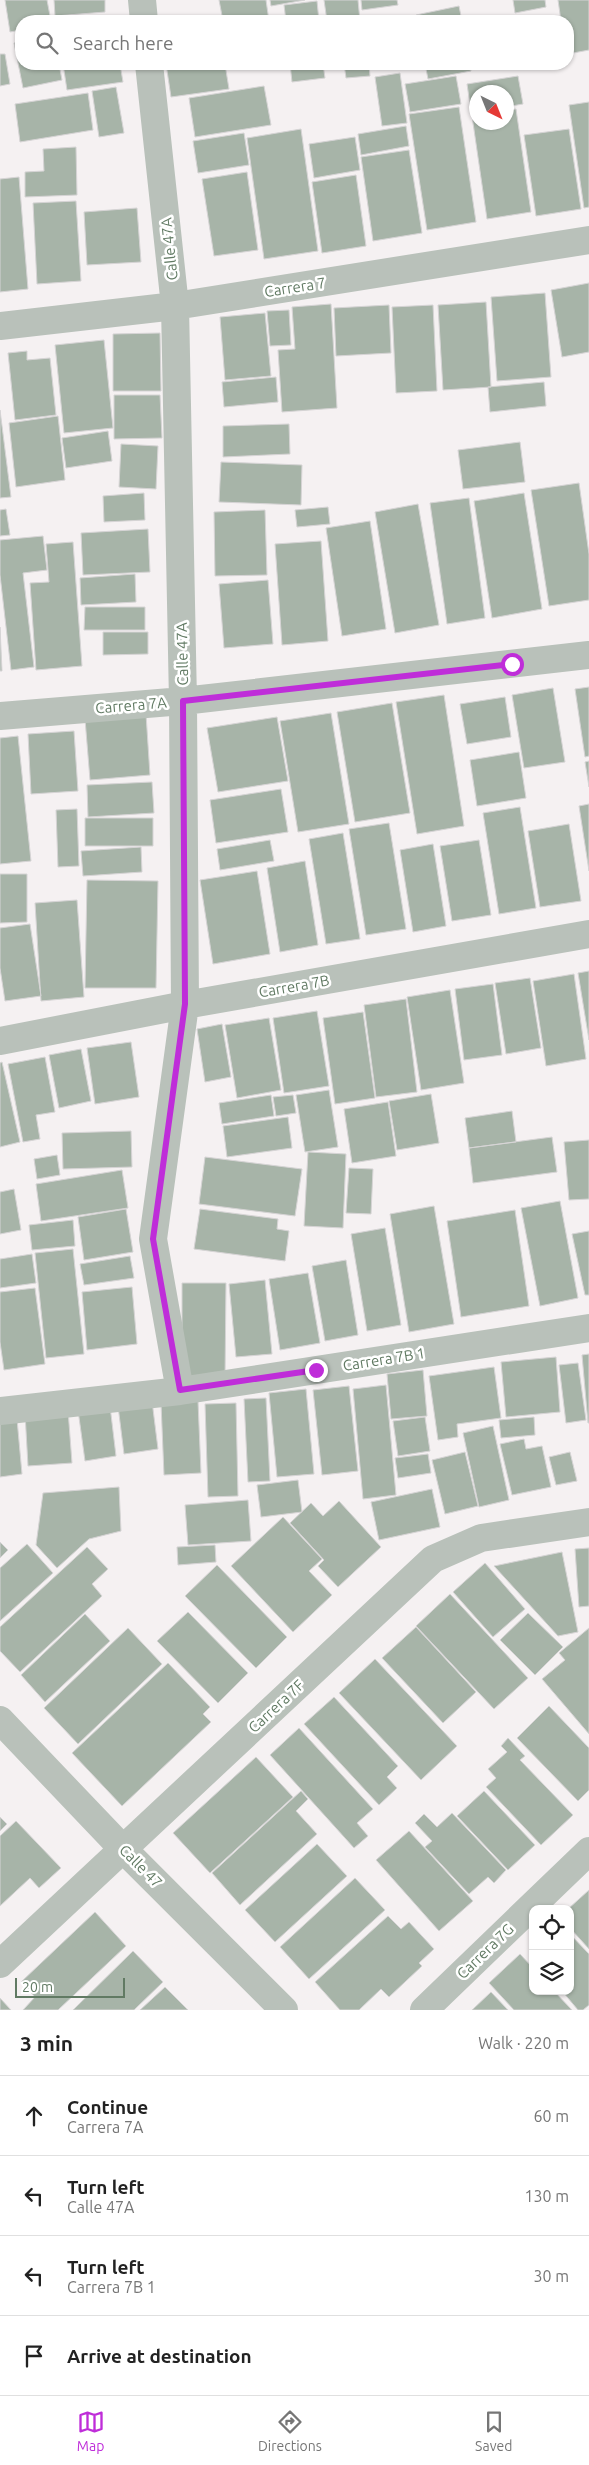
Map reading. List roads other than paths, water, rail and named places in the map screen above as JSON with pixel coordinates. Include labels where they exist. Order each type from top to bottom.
[{"type":"street","points":[[142,0],[143,15]]},
{"type":"street","name":"Calle 47A","points":[[150,70],[175,306],[183,701],[185,1004],[153,1239],[180,1390]]},
{"type":"street","name":"Carrera 7","points":[[0,326],[175,306],[589,240]]},
{"type":"street","name":"Carrera 7A","points":[[0,716],[183,701],[589,656]]},
{"type":"street","name":"Carrera 7B","points":[[0,1042],[185,1004],[589,934]]},
{"type":"street","name":"Carrera 7B 1","points":[[0,1411],[180,1390],[589,1328]]},
{"type":"street","name":"Carrera 7F","points":[[0,1964],[433,1559],[481,1538],[589,1522]]},
{"type":"street","name":"Calle 47","points":[[0,1720],[123,1849],[284,2010]]},
{"type":"street","name":"Carrera 7G","points":[[424,2010],[589,1852]]}]
